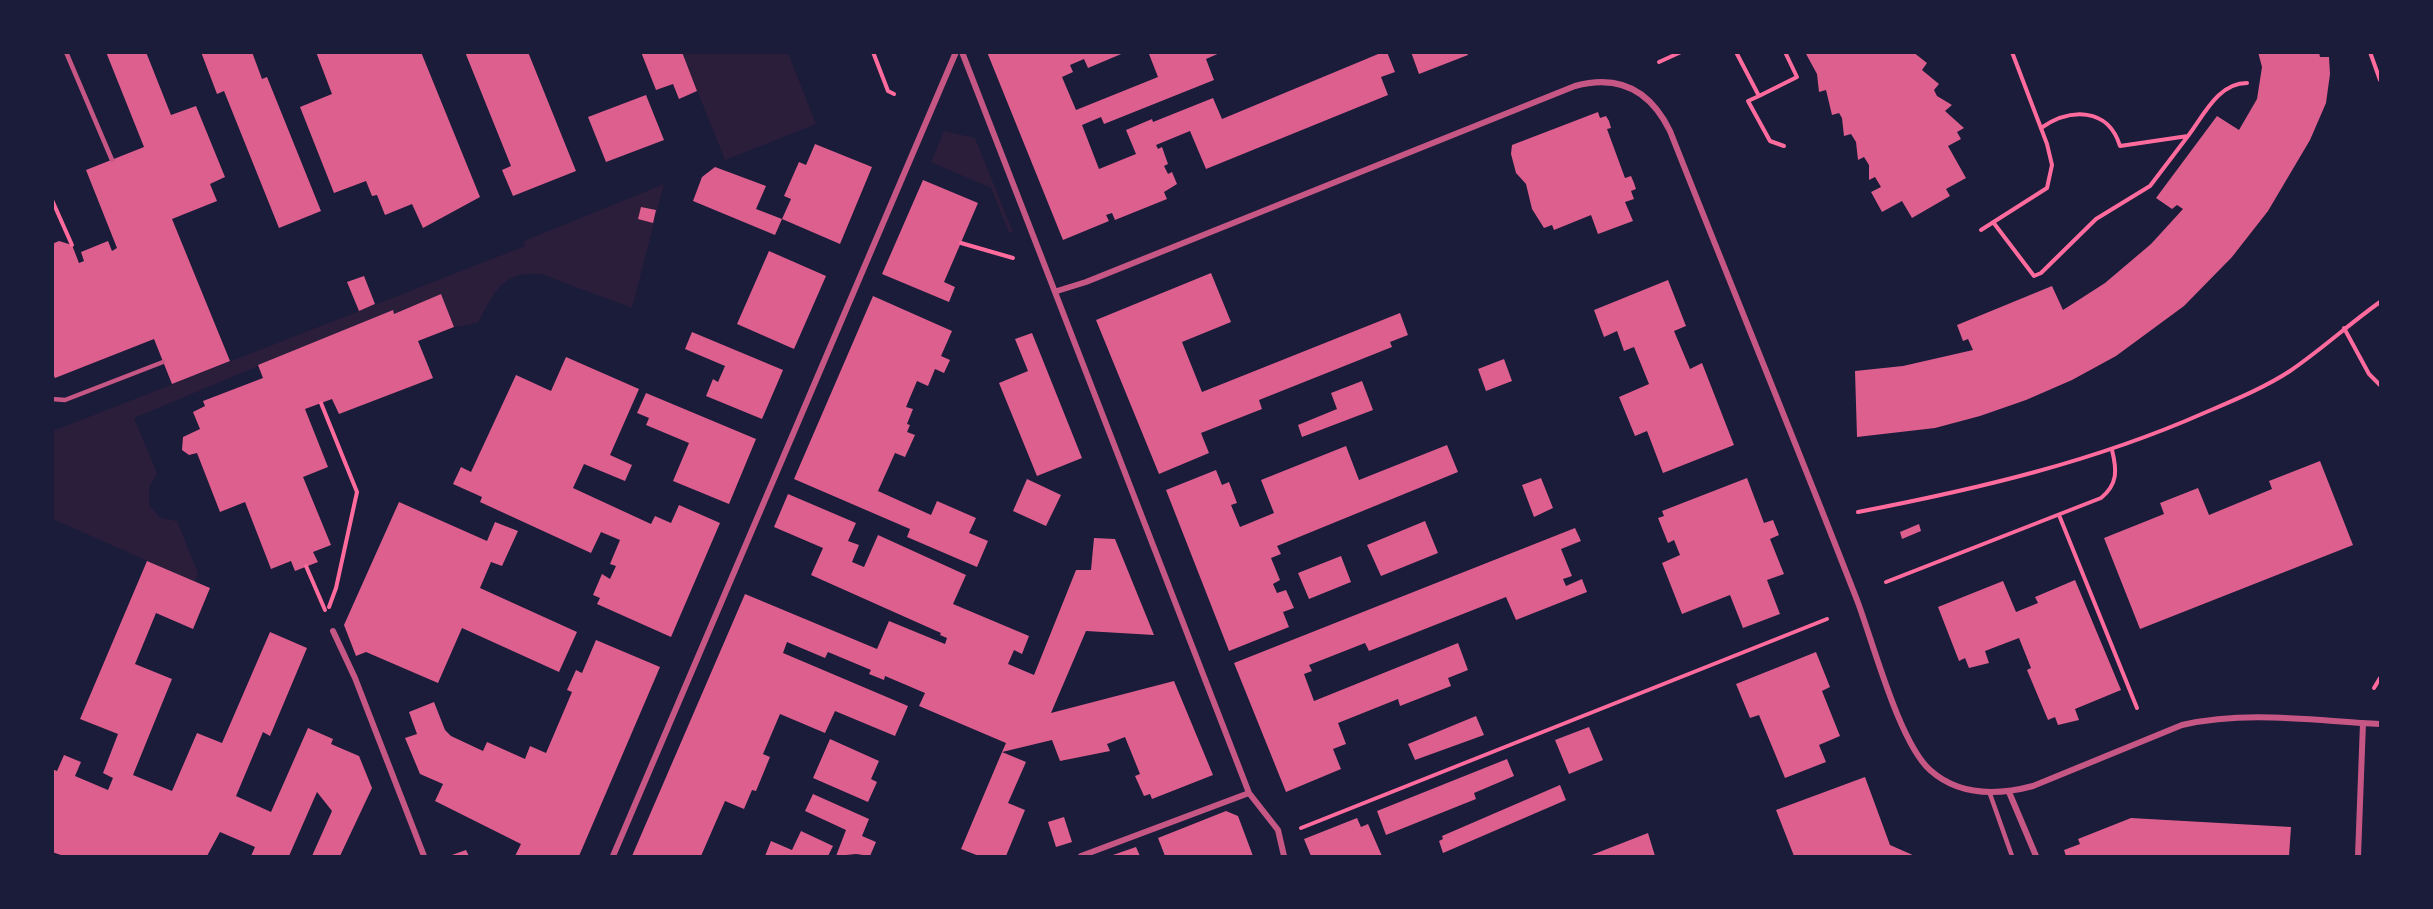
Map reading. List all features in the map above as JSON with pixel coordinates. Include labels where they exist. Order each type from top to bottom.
[{"type":"street","points":[[613,856],[956,52]]},
{"type":"street","points":[[962,52],[1057,291],[1099,411],[1249,793],[1278,830],[1284,856]]},
{"type":"street","points":[[1057,291],[1086,282],[1575,86],[1610,81],[1631,88],[1647,99],[1661,113],[1670,131],[1857,602],[1901,723],[1915,750],[1931,771],[1970,790],[1990,794],[2033,786],[2182,726],[2206,720],[2264,717],[2380,724]]},
{"type":"street","points":[[333,631],[355,678],[424,856]]},
{"type":"street","points":[[2358,856],[2363,723]]},
{"type":"street","points":[[2009,792],[2036,856]]},
{"type":"street","points":[[1082,856],[1249,793]]},
{"type":"lane","points":[[66,52],[112,160]]},
{"type":"lane","points":[[52,399],[64,400],[163,362]]},
{"type":"lane","points":[[1990,794],[2012,856]]},
{"type":"path","points":[[873,52],[888,91],[894,94]]},
{"type":"path","points":[[1659,62],[1681,52]]},
{"type":"path","points":[[1737,52],[1759,96]]},
{"type":"path","points":[[1784,146],[1770,141],[1749,100],[1797,77],[1785,52]]},
{"type":"path","points":[[1981,230],[2048,188],[2052,165],[2041,128],[2012,52]]},
{"type":"path","points":[[2370,52],[2380,81]]},
{"type":"path","points":[[1993,222],[2034,276],[2041,273],[2096,219],[2150,186],[2221,92],[2234,83],[2247,83]]},
{"type":"path","points":[[2041,128],[2066,115],[2082,112],[2106,122],[2113,129],[2120,146],[2188,136]]},
{"type":"path","points":[[52,200],[72,246]]},
{"type":"path","points":[[961,243],[1012,258]]},
{"type":"path","points":[[1858,512],[1969,490],[2112,450],[2152,436],[2230,402],[2289,371],[2344,327],[2380,302]]},
{"type":"path","points":[[2344,327],[2369,374],[2380,385]]},
{"type":"path","points":[[306,566],[327,613],[336,588],[357,492],[321,403]]},
{"type":"path","points":[[1886,582],[2101,498],[2109,492],[2116,474],[2112,450]]},
{"type":"path","points":[[2059,515],[2137,708]]},
{"type":"path","points":[[1295,831],[1827,619]]},
{"type":"path","points":[[2374,688],[2380,678]]},
{"type":"shaded area","points":[[682,53],[788,53],[816,124],[725,160]]},
{"type":"shaded area","points":[[944,131],[975,138],[1013,232],[1009,233],[991,188],[931,162]]},
{"type":"shaded area","points":[[664,184],[632,308],[541,274],[517,276],[500,286],[478,323],[454,327],[441,294],[394,314],[392,310],[134,418],[157,473],[149,487],[149,505],[160,518],[177,521],[198,573],[195,582],[53,519],[53,431],[525,246],[524,241]]},
{"type":"building","points":[[106,52],[146,52],[171,115],[196,106],[225,177],[210,184],[217,201],[172,219],[230,361],[172,384],[154,339],[55,378],[52,372],[52,244],[59,241],[72,245],[79,263],[84,261],[81,252],[108,241],[112,251],[117,248],[86,170],[144,147]]},
{"type":"building","points":[[201,52],[252,52],[262,79],[267,77],[321,211],[279,228],[224,91],[217,94]]},
{"type":"building","points":[[316,52],[421,52],[480,197],[423,228],[412,204],[385,215],[377,195],[372,196],[366,181],[334,193],[300,107],[332,94]]},
{"type":"building","points":[[465,52],[528,52],[576,171],[513,196],[502,170],[511,166]]},
{"type":"building","points":[[641,52],[682,52],[697,91],[679,99],[673,84],[656,90]]},
{"type":"building","points":[[987,52],[1126,52],[1088,68],[1084,59],[1070,65],[1073,72],[1062,77],[1076,110],[1158,77],[1149,54],[1222,52],[1206,59],[1214,80],[1104,124],[1101,117],[1082,125],[1099,169],[1136,154],[1126,130],[1152,119],[1153,122],[1213,98],[1222,119],[1383,52],[1387,52],[1395,72],[1381,77],[1388,95],[1206,169],[1190,131],[1156,145],[1158,149],[1162,147],[1168,164],[1164,166],[1168,174],[1172,172],[1177,184],[1164,192],[1167,199],[1115,220],[1112,213],[1106,215],[1109,221],[1063,240]]},
{"type":"building","points":[[1411,52],[1467,52],[1468,55],[1419,74]]},
{"type":"building","points":[[1805,52],[1913,52],[1927,63],[1922,70],[1939,84],[1934,90],[1937,96],[1952,105],[1945,111],[1964,128],[1957,132],[1961,139],[1948,146],[1966,178],[1946,189],[1950,196],[1912,218],[1902,201],[1882,212],[1871,192],[1881,187],[1875,177],[1869,180],[1869,165],[1864,157],[1858,160],[1856,142],[1851,134],[1844,136],[1842,118],[1839,113],[1832,115],[1826,90],[1819,92],[1817,74]]},
{"type":"building","points":[[2258,52],[2319,52],[2320,57],[2329,57],[2330,74],[2326,103],[2310,140],[2268,211],[2232,257],[2184,306],[2116,356],[2072,380],[2026,400],[1935,428],[1857,437],[1855,371],[1903,366],[1973,350],[1968,339],[1963,341],[1957,325],[2052,286],[2063,310],[2105,283],[2151,244],[2183,209],[2177,205],[2172,209],[2156,198],[2217,116],[2239,130],[2257,99],[2262,67]]},
{"type":"building","points":[[646,95],[664,140],[606,162],[588,117]]},
{"type":"building","points":[[1598,112],[1600,118],[1606,116],[1609,121],[1611,128],[1607,129],[1625,178],[1631,176],[1636,189],[1631,191],[1634,199],[1625,202],[1633,221],[1598,234],[1591,215],[1554,230],[1552,225],[1544,228],[1532,209],[1526,184],[1516,173],[1511,154],[1512,145]]},
{"type":"building","points":[[815,144],[872,167],[840,244],[782,219],[791,199],[784,196],[799,162],[806,165]]},
{"type":"building","points":[[715,167],[766,186],[756,209],[782,219],[775,235],[693,201],[702,177]]},
{"type":"building","points":[[923,180],[978,203],[944,282],[955,287],[949,302],[882,274]]},
{"type":"building","points":[[641,207],[656,210],[653,223],[638,219]]},
{"type":"building","points":[[769,251],[826,276],[794,349],[737,324]]},
{"type":"building","points":[[1211,273],[1231,322],[1182,342],[1202,392],[1400,313],[1408,335],[1390,342],[1392,347],[1259,400],[1262,409],[1201,433],[1209,453],[1159,474],[1096,320]]},
{"type":"building","points":[[364,276],[375,304],[359,311],[347,282]]},
{"type":"building","points":[[1668,280],[1686,326],[1674,331],[1690,369],[1702,363],[1734,445],[1663,473],[1647,431],[1635,436],[1619,397],[1649,384],[1634,347],[1624,351],[1617,331],[1604,337],[1594,310]]},
{"type":"building","points":[[441,294],[454,327],[418,341],[433,378],[339,414],[332,399],[305,409],[328,467],[303,477],[331,545],[313,552],[318,562],[295,571],[291,561],[271,569],[245,502],[220,512],[197,453],[189,455],[182,450],[183,437],[200,429],[193,412],[205,406],[203,401],[263,378],[258,365],[393,310],[394,314]]},
{"type":"building","points":[[873,296],[952,331],[941,356],[950,360],[944,373],[935,369],[928,386],[917,381],[906,407],[913,409],[907,424],[910,425],[907,432],[915,435],[905,457],[895,453],[878,491],[931,515],[937,501],[976,518],[969,533],[988,541],[977,567],[907,537],[910,529],[794,479]]},
{"type":"building","points":[[692,332],[783,370],[762,419],[706,396],[713,379],[718,382],[725,366],[685,349]]},
{"type":"building","points":[[1032,333],[1082,458],[1037,476],[999,383],[1028,371],[1015,339]]},
{"type":"building","points":[[566,357],[639,389],[610,455],[632,465],[625,481],[584,464],[573,488],[651,524],[655,516],[671,523],[679,505],[720,523],[671,637],[597,604],[600,598],[593,595],[602,574],[610,579],[616,566],[610,564],[620,540],[601,532],[591,553],[480,502],[482,497],[453,484],[461,467],[471,472],[516,375],[551,391]]},
{"type":"building","points":[[1504,359],[1512,381],[1486,391],[1478,369]]},
{"type":"building","points":[[1362,381],[1373,410],[1302,437],[1298,425],[1337,409],[1331,393]]},
{"type":"building","points":[[646,393],[756,439],[729,504],[673,481],[689,443],[646,425],[649,418],[637,413]]},
{"type":"building","points":[[1447,445],[1458,472],[1277,546],[1281,554],[1271,558],[1280,580],[1273,584],[1277,593],[1286,590],[1294,608],[1283,612],[1289,627],[1229,651],[1166,490],[1216,470],[1222,485],[1229,482],[1237,503],[1231,505],[1240,527],[1274,513],[1261,480],[1346,446],[1359,480]]},
{"type":"building","points":[[2320,461],[2353,545],[2140,629],[2104,538],[2164,514],[2160,503],[2198,488],[2209,515],[2272,489],[2269,481]]},
{"type":"building","points":[[1541,478],[1553,508],[1534,517],[1522,485]]},
{"type":"building","points":[[1747,478],[1764,523],[1773,520],[1779,535],[1770,539],[1784,574],[1767,580],[1780,614],[1743,628],[1730,595],[1682,614],[1662,563],[1680,555],[1674,540],[1668,543],[1658,518],[1664,516],[1662,511]]},
{"type":"building","points":[[1027,479],[1061,495],[1046,526],[1013,511]]},
{"type":"building","points":[[788,494],[856,523],[848,541],[859,545],[852,562],[864,567],[878,535],[966,575],[953,604],[1029,636],[1022,654],[1014,650],[1008,664],[1034,675],[1076,570],[1091,570],[1094,538],[1115,539],[1154,635],[1086,631],[1051,713],[1174,681],[1213,775],[1152,799],[1150,794],[1144,796],[1135,776],[1140,774],[1125,737],[1107,744],[1110,751],[1060,761],[1052,740],[1002,752],[1006,743],[919,706],[925,693],[885,676],[884,680],[869,674],[871,670],[828,652],[825,658],[787,642],[783,653],[908,706],[895,736],[835,711],[825,733],[780,714],[763,754],[770,757],[756,791],[752,790],[744,809],[725,801],[701,856],[632,856],[745,594],[877,649],[889,621],[945,644],[947,638],[940,635],[941,633],[811,575],[823,548],[774,527]]},
{"type":"building","points":[[399,502],[487,541],[495,522],[518,531],[502,566],[491,562],[480,588],[577,632],[559,672],[462,628],[438,683],[366,652],[356,656],[344,625]]},
{"type":"building","points":[[1425,521],[1438,553],[1381,576],[1367,545]]},
{"type":"building","points":[[1919,524],[1921,531],[1902,539],[1900,532]]},
{"type":"building","points":[[1575,528],[1581,541],[1561,549],[1572,576],[1563,579],[1566,586],[1582,579],[1587,592],[1516,620],[1506,597],[1369,651],[1365,643],[1309,665],[1312,671],[1304,674],[1314,701],[1458,643],[1468,670],[1448,678],[1451,686],[1400,706],[1398,699],[1338,723],[1346,744],[1333,749],[1341,769],[1286,792],[1234,663]]},
{"type":"building","points":[[1341,556],[1351,582],[1309,599],[1298,573]]},
{"type":"building","points":[[147,561],[210,588],[193,629],[156,613],[135,664],[172,679],[133,775],[172,791],[197,733],[222,743],[270,632],[307,648],[270,736],[263,732],[236,796],[271,812],[308,728],[333,739],[331,744],[359,756],[372,788],[340,856],[312,856],[332,811],[317,792],[289,856],[251,856],[255,847],[220,832],[207,856],[64,856],[52,852],[52,769],[57,771],[64,755],[81,762],[75,776],[108,790],[113,778],[103,773],[118,734],[80,719]]},
{"type":"building","points":[[2075,580],[2121,690],[2075,709],[2079,720],[2058,725],[2055,717],[2048,720],[2027,670],[2031,668],[2019,638],[1985,651],[1989,663],[1969,668],[1965,658],[1959,661],[1938,607],[2003,581],[2016,612],[2038,603],[2035,597]]},
{"type":"building","points":[[596,640],[660,667],[579,856],[515,856],[521,844],[435,801],[443,784],[420,774],[405,738],[417,734],[409,712],[434,702],[445,730],[451,736],[483,751],[487,742],[525,759],[530,746],[546,753],[572,692],[567,690],[576,670],[582,673]]},
{"type":"building","points":[[1816,652],[1830,687],[1822,691],[1840,736],[1819,745],[1826,762],[1785,778],[1759,715],[1750,718],[1736,684]]},
{"type":"building","points":[[1476,716],[1484,735],[1415,760],[1408,744]]},
{"type":"building","points":[[1589,727],[1603,760],[1569,774],[1555,740]]},
{"type":"building","points":[[830,739],[879,761],[871,779],[877,782],[868,802],[813,778]]},
{"type":"building","points":[[1002,752],[1026,762],[1008,803],[1025,810],[1006,856],[979,856],[961,849]]},
{"type":"building","points":[[1507,759],[1514,776],[1474,793],[1476,799],[1386,835],[1377,811]]},
{"type":"building","points":[[1865,777],[1890,845],[1915,856],[1794,856],[1776,810]]},
{"type":"building","points":[[1560,785],[1566,800],[1443,853],[1439,841],[1443,839],[1442,836]]},
{"type":"building","points":[[813,794],[869,819],[862,836],[876,842],[870,856],[856,854],[836,856],[846,830],[805,811]]},
{"type":"building","points":[[1226,811],[1238,816],[1253,856],[1165,856],[1158,838]]},
{"type":"building","points":[[1064,817],[1072,842],[1056,847],[1048,822]]},
{"type":"building","points":[[1357,818],[1361,827],[1368,824],[1382,856],[1311,856],[1304,839]]},
{"type":"building","points":[[2131,818],[2291,827],[2289,856],[2066,856],[2064,850],[2080,844],[2078,839]]},
{"type":"building","points":[[801,831],[833,846],[828,856],[765,856],[771,841],[792,850]]},
{"type":"building","points":[[1648,833],[1655,856],[1589,856]]},
{"type":"building","points":[[1136,847],[1140,856],[1110,856]]},
{"type":"building","points":[[466,850],[469,856],[449,856]]}]
